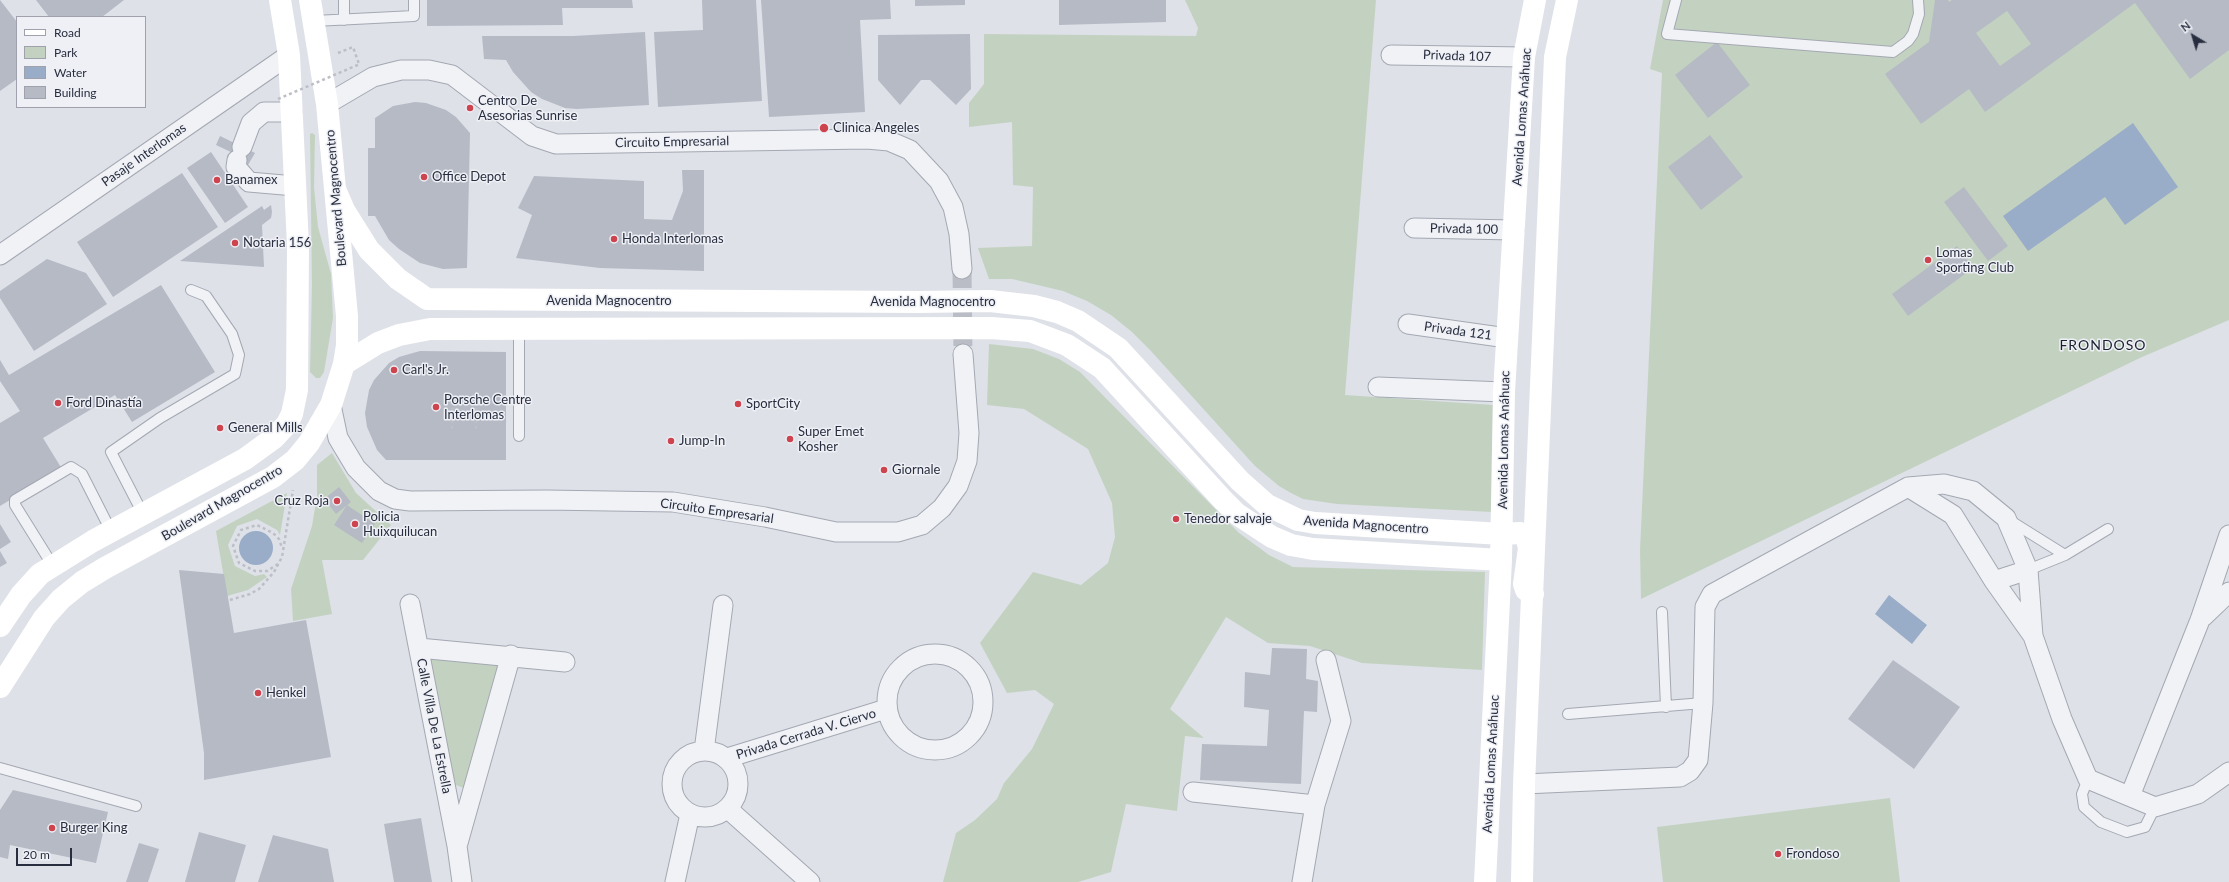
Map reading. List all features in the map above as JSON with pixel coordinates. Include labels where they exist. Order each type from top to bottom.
[{"type":"street","name":"Boulevard Magnocentro","points":[[0,626],[22,595],[40,574],[112,531],[245,459],[274,438],[287,424],[292,414],[297,390],[298,246],[295,186],[285,105],[289,55],[280,0]]},
{"type":"street","name":"Boulevard Magnocentro","points":[[0,687],[44,618],[61,598],[82,582],[99,572],[272,477],[295,460],[309,443],[331,405],[344,364],[347,345],[347,316],[327,104],[310,0]]},
{"type":"street","name":"Avenida Lomas Anáhuac","points":[[1485,882],[1501,560],[1504,392],[1507,338],[1524,57],[1535,0]]},
{"type":"street","points":[[1522,882],[1524,784],[1556,57],[1567,0]]},
{"type":"street","name":"Privada 107","points":[[1391,54],[1524,57]]},
{"type":"street","name":"Pasaje Interlomas","points":[[0,254],[289,55]]},
{"type":"street","name":"Circuito Empresarial","points":[[327,104],[373,77],[401,70],[429,70],[452,75],[532,136],[556,144],[867,139],[889,141],[910,150],[939,181],[953,207],[959,234],[962,269]]},
{"type":"street","points":[[285,105],[264,112],[251,123],[239,153],[236,167],[249,182],[295,186]]},
{"type":"street","name":"Avenida Magnocentro","points":[[335,189],[344,210],[369,250],[398,279],[427,299],[918,302],[990,301],[1034,306],[1057,312],[1084,324],[1118,348],[1240,481],[1267,505],[1282,514],[1298,520],[1315,523],[1502,534],[1514,531],[1526,536],[1530,548],[1524,584],[1526,590],[1533,594]]},
{"type":"street","name":"Privada 100","points":[[1414,228],[1514,230]]},
{"type":"street","name":"Privada 121","points":[[1408,324],[1507,338]]},
{"type":"street","name":"Avenida Magnocentro","points":[[344,364],[378,343],[414,331],[430,329],[991,328],[1030,331],[1067,345],[1102,368],[1237,514],[1272,537],[1291,545],[1313,549],[1501,560]]},
{"type":"street","name":"Circuito Empresarial","points":[[331,405],[338,438],[356,468],[379,491],[395,499],[410,501],[546,500],[673,502],[765,517],[836,532],[898,532],[922,525],[942,508],[960,480],[967,461],[969,433],[963,354]]},
{"type":"street","points":[[1378,387],[1504,392]]},
{"type":"street","points":[[1524,784],[1680,777],[1690,771],[1698,760],[1703,703],[1705,607],[1712,594],[1908,487],[1944,484],[1973,491],[2006,518],[2028,570],[2033,636],[2062,719],[2088,780],[2155,807],[2198,794],[2229,772]]},
{"type":"street","points":[[1908,487],[1953,515],[1994,581],[2033,636]]},
{"type":"street","points":[[1953,515],[1973,491]]},
{"type":"street","points":[[2130,796],[2200,620],[2229,535]]},
{"type":"street","points":[[1994,581],[2028,570]]},
{"type":"street","points":[[2200,620],[2229,592]]},
{"type":"street","points":[[410,604],[419,648]]},
{"type":"street","points":[[704,751],[723,605]]},
{"type":"street","name":"Calle Villa De La Estrella","points":[[462,882],[457,846],[419,648],[511,655],[565,662]]},
{"type":"street","name":"Privada Cerrada V. Ciervo","points":[[928,653],[954,657],[969,668],[974,672],[984,696],[981,721],[965,742],[941,752],[916,748],[895,733],[886,709],[889,684],[905,663],[928,653]]},
{"type":"street","name":"Calle Villa De La Estrella","points":[[457,846],[511,655]]},
{"type":"street","points":[[1302,882],[1315,805],[1341,722],[1326,660]]},
{"type":"street","name":"Privada Cerrada V. Ciervo","points":[[727,758],[886,709]]},
{"type":"street","points":[[704,751],[716,752],[727,758],[738,774],[738,793],[728,809],[710,818],[690,814],[677,803],[672,786],[676,769],[687,756],[704,751]]},
{"type":"street","points":[[1193,792],[1315,805]]},
{"type":"street","points":[[728,809],[810,882]]},
{"type":"street","points":[[675,882],[690,814]]},
{"type":"lane","points":[[344,0],[344,20]]},
{"type":"lane","points":[[314,21],[414,16],[414,0]]},
{"type":"lane","points":[[1676,0],[1667,34],[1892,52],[1908,41],[1913,34],[1919,14],[1918,0]]},
{"type":"lane","points":[[143,514],[111,452],[160,418],[235,374],[239,355],[232,334],[206,296],[191,290]]},
{"type":"lane","points":[[519,329],[519,436]]},
{"type":"lane","points":[[53,566],[15,505],[15,500],[71,466],[82,474],[112,531]]},
{"type":"lane","points":[[2006,518],[2065,555]]},
{"type":"lane","points":[[2028,570],[2065,555],[2108,529]]},
{"type":"lane","points":[[1662,612],[1666,707]]},
{"type":"lane","points":[[1568,714],[1703,703]]},
{"type":"lane","points":[[0,768],[136,806]]},
{"type":"lane","points":[[2088,780],[2082,794],[2084,807],[2101,822],[2127,832],[2145,827],[2155,807]]},
{"type":"path","points":[[285,105],[360,64],[353,47],[334,54]]},
{"type":"path","points":[[340,68],[342,75]]},
{"type":"path","points":[[452,429],[453,398]]},
{"type":"path","points":[[476,399],[476,429]]},
{"type":"path","points":[[230,600],[245,596],[259,589],[274,572],[282,550],[293,490]]},
{"type":"path","points":[[278,564],[267,571],[255,571],[239,563],[233,546],[241,530],[257,525],[273,533],[279,539],[282,550]]},
{"type":"green space","points":[[1185,0],[1376,0],[1345,395],[1493,405],[1492,512],[1337,504],[1303,499],[1279,486],[1255,466],[1150,350],[1132,332],[1111,315],[1087,301],[1063,291],[1012,279],[989,279],[978,248],[1032,246],[1033,187],[1013,185],[1012,122],[969,127],[969,103],[984,84],[984,34],[1196,36],[1198,28]]},
{"type":"green space","name":"Lomas Sporting Club","points":[[1663,0],[2229,0],[2229,320],[2142,357],[1641,599],[1640,550],[1662,73],[1650,69]]},
{"type":"green space","points":[[312,133],[315,135],[314,187],[318,227],[331,274],[333,318],[324,372],[320,378],[316,378],[310,372],[312,286],[310,134]]},
{"type":"green space","points":[[989,344],[1033,349],[1059,359],[1080,372],[1239,533],[1269,555],[1293,567],[1485,572],[1482,670],[1362,663],[1310,646],[1268,643],[1226,617],[1170,709],[1204,738],[1185,736],[1177,811],[1126,804],[1111,872],[1078,882],[943,882],[956,833],[975,820],[997,799],[1004,783],[1032,749],[1054,704],[1035,690],[1007,693],[980,643],[1033,572],[1081,585],[1108,563],[1115,537],[1112,503],[1088,449],[1024,409],[987,405]]},
{"type":"green space","points":[[332,453],[356,493],[391,525],[363,560],[322,560],[332,614],[293,621],[291,589],[312,526],[317,496],[317,465]]},
{"type":"green space","points":[[287,493],[280,535],[277,530],[257,519],[237,526],[228,545],[235,566],[255,576],[264,574],[267,577],[248,590],[227,596],[216,531]]},
{"type":"green space","points":[[420,648],[511,656],[472,791],[445,781]]},
{"type":"green space","name":"Frondoso","points":[[1890,798],[1900,882],[1663,882],[1657,827]]},
{"type":"water","points":[[2133,123],[2178,187],[2125,225],[2105,197],[2028,251],[2003,216]]},
{"type":"water","points":[[256,531],[262,532],[268,536],[272,542],[272,554],[268,560],[262,564],[256,565],[250,564],[244,560],[240,554],[239,548],[240,542],[244,536],[250,532]]},
{"type":"water","points":[[1889,595],[1927,625],[1912,644],[1875,614]]},
{"type":"building","points":[[0,0],[16,21],[16,80],[0,91]]},
{"type":"building","points":[[36,0],[124,0],[103,16],[48,16]]},
{"type":"building","points":[[427,0],[632,0],[633,8],[562,8],[563,25],[427,26]]},
{"type":"building","points":[[702,0],[756,0],[762,101],[658,107],[654,32],[703,30]]},
{"type":"building","points":[[761,0],[890,0],[891,19],[860,20],[865,112],[769,117]]},
{"type":"building","points":[[915,0],[965,0],[965,5],[915,6]]},
{"type":"building","points":[[1059,0],[1166,0],[1166,22],[1059,25]]},
{"type":"building","points":[[1935,0],[1948,0],[1949,2],[1952,0],[2229,0],[2229,50],[2190,79],[2135,3],[1985,112],[1969,89],[1921,124],[1885,74],[1929,42]],"holes":[[[2007,11],[2031,44],[2000,66],[1976,33]]]},
{"type":"building","points":[[645,32],[649,105],[577,109],[565,108],[542,99],[531,92],[513,72],[506,60],[484,59],[482,36],[573,36]]},
{"type":"building","points":[[970,34],[971,89],[956,105],[930,80],[921,80],[900,105],[878,80],[878,35]]},
{"type":"building","points":[[1717,42],[1750,85],[1708,118],[1675,75]]},
{"type":"building","points":[[415,102],[426,103],[446,110],[456,117],[470,133],[467,268],[443,269],[420,263],[399,249],[389,240],[375,216],[368,216],[368,148],[375,148],[375,118],[393,106]]},
{"type":"building","points":[[1710,135],[1743,177],[1701,210],[1668,167]]},
{"type":"building","points":[[220,136],[255,153],[248,165],[231,157],[233,153],[216,145]]},
{"type":"building","points":[[211,152],[248,207],[225,223],[187,168]]},
{"type":"building","name":"Honda Interlomas","points":[[682,170],[704,170],[704,271],[600,268],[516,258],[532,215],[518,208],[534,176],[644,181],[644,219],[672,220],[683,191]]},
{"type":"building","points":[[182,173],[218,227],[113,297],[77,242]]},
{"type":"building","points":[[1964,187],[2008,246],[1988,261],[1944,202]]},
{"type":"building","name":"Notaria 156","points":[[271,205],[271,218],[262,225],[264,267],[180,261],[262,206],[264,210]]},
{"type":"building","points":[[1957,246],[1973,268],[1908,316],[1892,294]]},
{"type":"building","points":[[47,259],[86,273],[107,304],[34,351],[0,298],[0,291]]},
{"type":"building","name":"Ford Dinastía","points":[[161,285],[215,372],[132,422],[115,395],[43,438],[62,469],[0,506],[0,423],[20,411],[0,381],[0,360],[9,375]]},
{"type":"building","name":"Porsche Centre Interlomas","points":[[420,351],[506,352],[506,460],[386,460],[377,450],[367,427],[365,413],[369,390],[374,380],[389,363],[399,357]]},
{"type":"building","name":"Cruz Roja","points":[[339,487],[351,502],[336,514],[324,499]]},
{"type":"building","name":"Policia Huixquilucan","points":[[347,505],[375,524],[362,543],[334,525]]},
{"type":"building","points":[[0,524],[11,542],[0,549]]},
{"type":"building","points":[[0,551],[7,563],[0,567]]},
{"type":"building","name":"Henkel","points":[[179,570],[224,574],[234,633],[306,620],[331,757],[204,780],[204,753]]},
{"type":"building","points":[[1272,648],[1307,649],[1306,679],[1318,681],[1317,712],[1304,711],[1301,784],[1200,780],[1202,744],[1267,746],[1269,710],[1244,707],[1245,672],[1270,675]]},
{"type":"building","points":[[1893,660],[1960,707],[1914,769],[1848,719]]},
{"type":"building","name":"Burger King","points":[[13,790],[108,812],[96,863],[10,845],[8,859],[0,857],[0,810]]},
{"type":"building","points":[[421,818],[432,882],[394,882],[384,824]]},
{"type":"building","points":[[199,832],[246,845],[235,882],[185,882]]},
{"type":"building","points":[[273,835],[328,849],[334,882],[258,882]]},
{"type":"building","points":[[139,843],[159,849],[148,882],[126,882]]},
{"type":"tunnel","points":[[962,269],[963,354]]},
{"type":"place","name":"Centro De Asesorias Sunrise","points":[[470,108]]},
{"type":"place","name":"Clinica Angeles","points":[[824,128]]},
{"type":"place","name":"Office Depot","points":[[424,177]]},
{"type":"place","name":"Banamex","points":[[217,180]]},
{"type":"place","name":"Honda Interlomas","points":[[614,239]]},
{"type":"place","name":"Notaria 156","points":[[235,243]]},
{"type":"place","name":"Lomas Sporting Club","points":[[1928,260]]},
{"type":"place","name":"Carl's Jr.","points":[[394,370]]},
{"type":"place","name":"Ford Dinastía","points":[[58,403]]},
{"type":"place","name":"SportCity","points":[[738,404]]},
{"type":"place","name":"Porsche Centre Interlomas","points":[[436,407]]},
{"type":"place","name":"General Mills","points":[[220,428]]},
{"type":"place","name":"Super Emet Kosher","points":[[790,439]]},
{"type":"place","name":"Jump-In","points":[[671,441]]},
{"type":"place","name":"Giornale","points":[[884,470]]},
{"type":"place","name":"Cruz Roja","points":[[337,501]]},
{"type":"place","name":"Tenedor salvaje","points":[[1176,519]]},
{"type":"place","name":"Policia Huixquilucan","points":[[355,524]]},
{"type":"place","name":"Henkel","points":[[258,693]]},
{"type":"place","name":"Burger King","points":[[52,828]]},
{"type":"place","name":"Frondoso","points":[[1778,854]]},
{"type":"district","name":"FRONDOSO","points":[[2103,345]]}]
